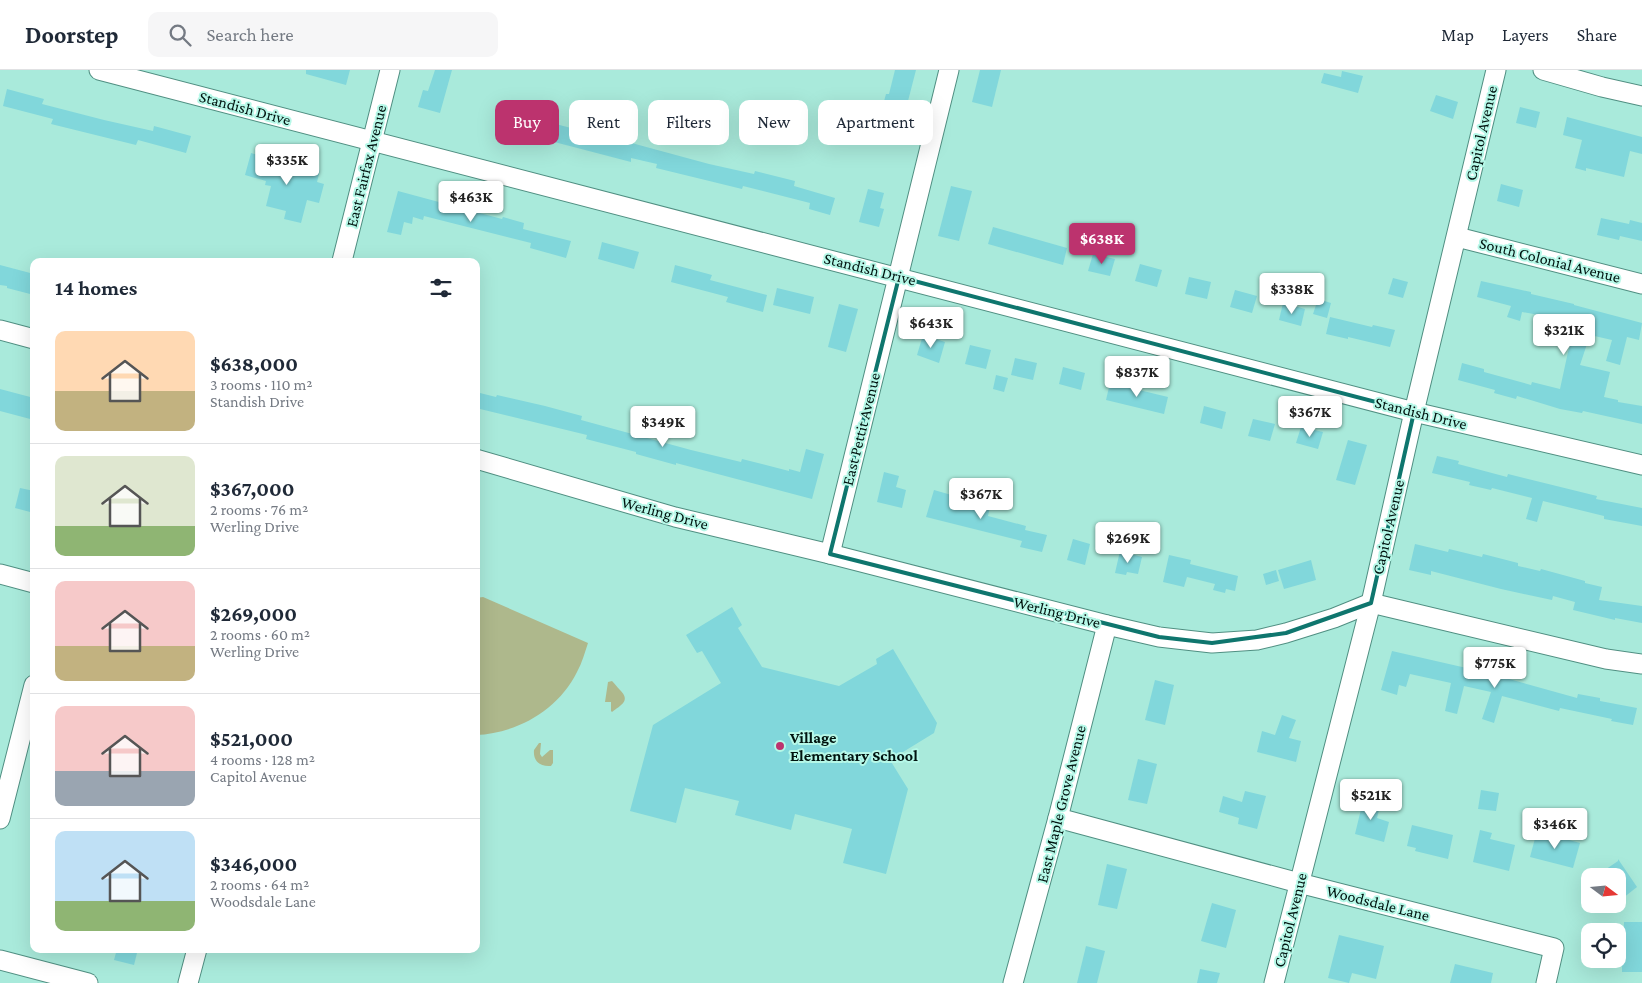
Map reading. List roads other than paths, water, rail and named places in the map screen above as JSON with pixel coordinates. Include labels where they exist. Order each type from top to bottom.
[{"type":"street","name":"Standish Drive","points":[[99,70],[1414,412],[1642,464]]},
{"type":"street","name":"East Fairfax Avenue","points":[[343,258],[390,70]]},
{"type":"street","name":"East Pettit Avenue","points":[[830,554],[949,70]]},
{"type":"street","name":"Capitol Avenue","points":[[1274,983],[1371,603],[1414,412],[1496,70]]},
{"type":"street","points":[[1543,70],[1642,96]]},
{"type":"street","name":"South Colonial Avenue","points":[[1457,237],[1642,284]]},
{"type":"street","points":[[0,330],[30,338]]},
{"type":"street","name":"Werling Drive","points":[[480,461],[675,517],[830,554],[1107,625],[1188,641],[1234,642],[1256,640],[1334,618],[1371,603]]},
{"type":"street","points":[[0,574],[30,582]]},
{"type":"street","points":[[1371,603],[1606,659],[1642,664]]},
{"type":"street","name":"East Maple Grove Avenue","points":[[1013,983],[1058,818],[1107,625]]},
{"type":"street","points":[[0,819],[30,701]]},
{"type":"street","name":"Woodsdale Lane","points":[[1058,818],[1299,883],[1554,948],[1546,983]]},
{"type":"street","points":[[188,983],[196,953]]},
{"type":"street","points":[[0,960],[88,983]]},
{"type":"place","name":"Village Elementary School","points":[[780,746]]}]
